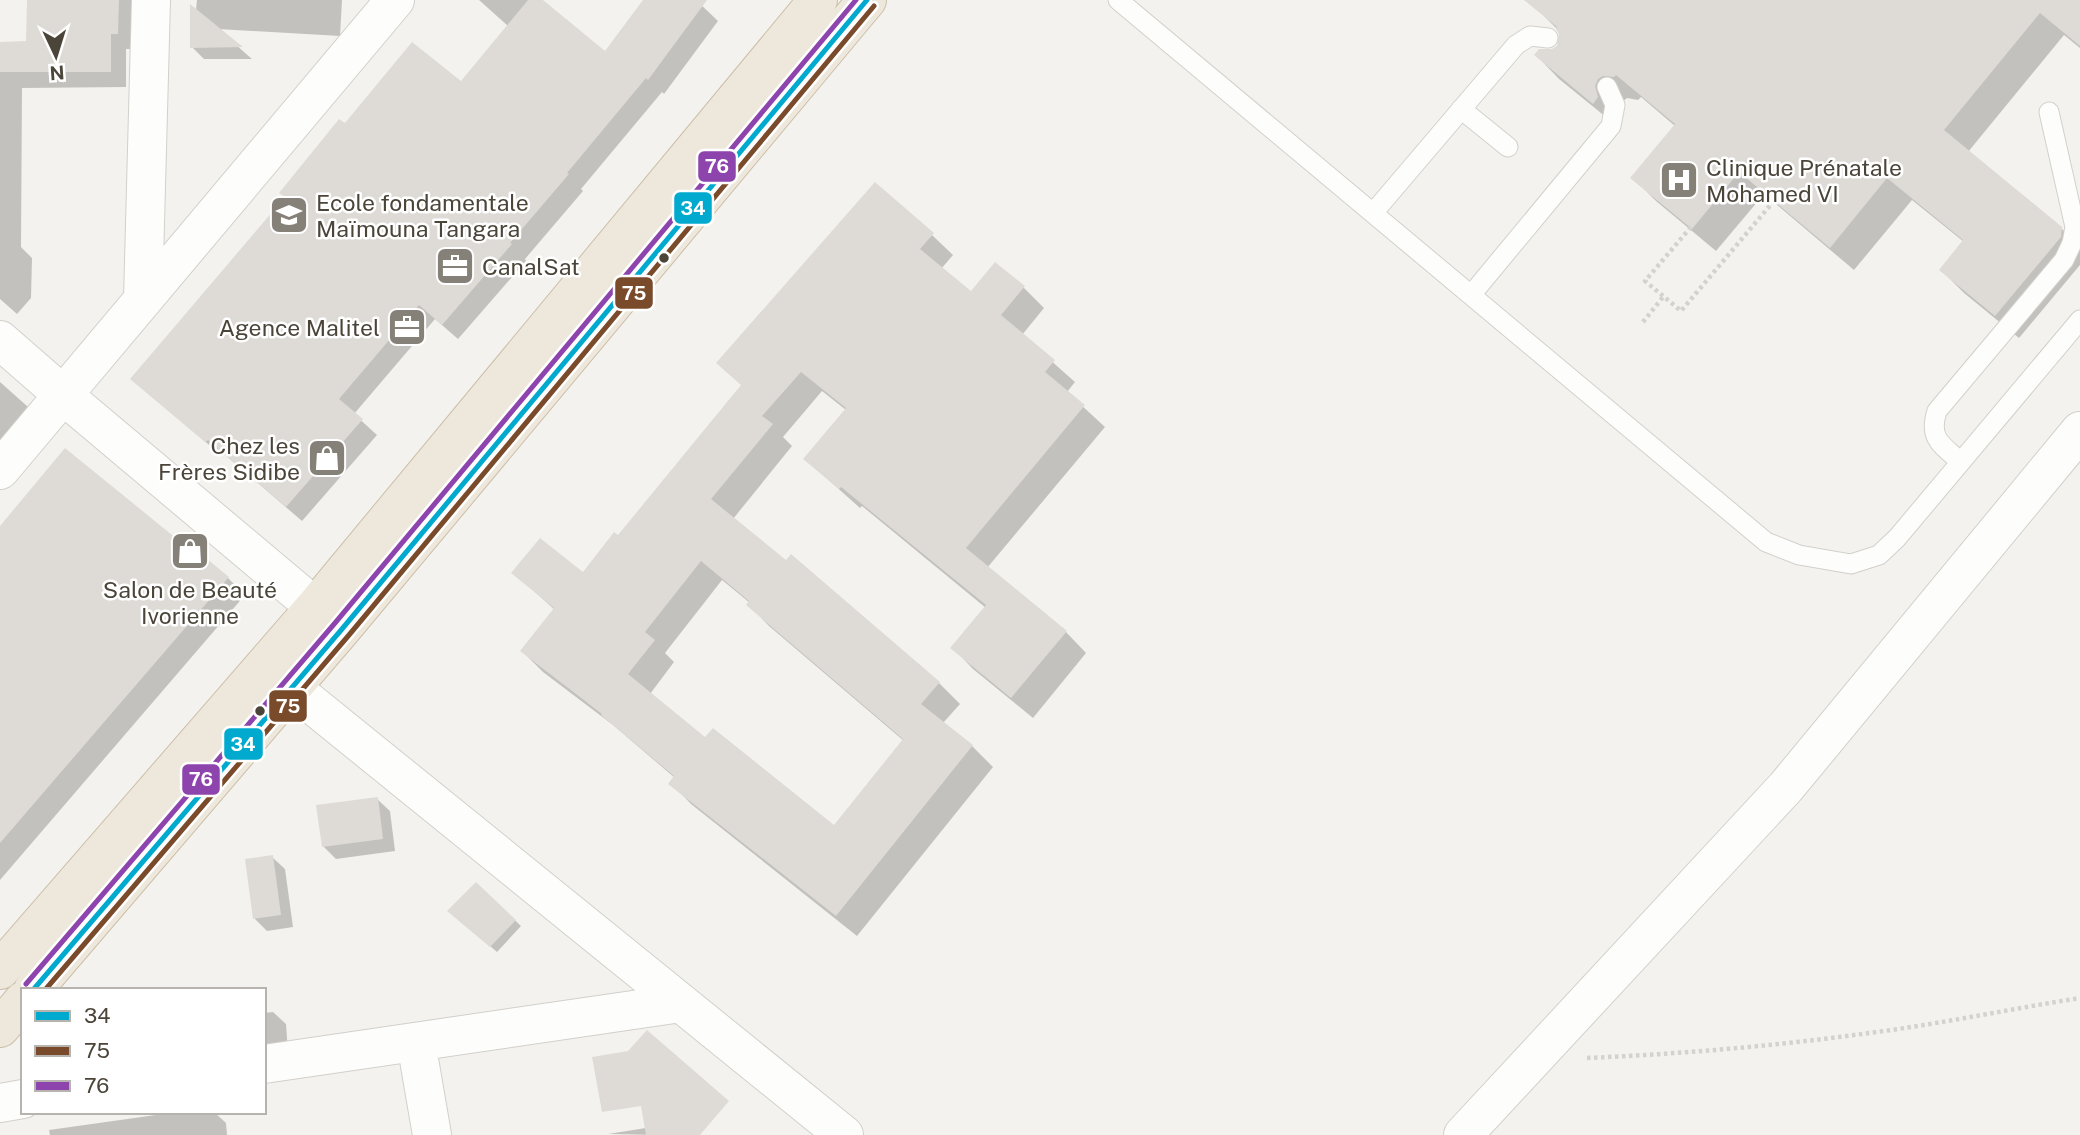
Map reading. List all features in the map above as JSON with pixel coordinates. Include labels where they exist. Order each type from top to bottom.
[{"type":"highway","points":[[328,618],[818,0]]},
{"type":"highway","points":[[0,970],[277,676],[867,0]]},
{"type":"highway","points":[[35,988],[277,676]]},
{"type":"highway","points":[[0,1028],[21,1003]]},
{"type":"street","points":[[143,299],[151,0]]},
{"type":"street","points":[[0,470],[394,0]]},
{"type":"street","points":[[0,340],[328,618]]},
{"type":"street","points":[[1463,1135],[1786,787],[2080,431]]},
{"type":"street","points":[[277,676],[844,1135]]},
{"type":"street","points":[[266,1064],[681,1003]]},
{"type":"street","points":[[416,1042],[432,1135]]},
{"type":"street","points":[[0,1103],[21,1099]]},
{"type":"lane","points":[[1118,0],[1766,541],[1799,555],[1851,564],[1879,555],[1897,538],[2080,320]]},
{"type":"lane","points":[[1373,213],[1516,45],[1530,36],[1548,38]]},
{"type":"lane","points":[[1471,295],[1611,126],[1615,105],[1607,86]]},
{"type":"lane","points":[[1461,109],[1508,147]]},
{"type":"lane","points":[[1961,462],[1936,439],[1932,425],[1937,411],[2064,260],[2072,243],[2075,227],[2049,112]]},
{"type":"path","points":[[1690,228],[1645,281],[1681,311],[1773,202]]},
{"type":"path","points":[[1643,322],[1663,297]]},
{"type":"path","points":[[1534,1060],[1651,1055],[1771,1045],[1908,1027],[2080,998]]},
{"type":"building","points":[[27,0],[119,0],[118,34],[111,34],[111,72],[0,72],[0,42],[26,41]]},
{"type":"building","points":[[528,0],[543,0],[605,51],[643,0],[707,0],[648,80],[646,78],[510,243],[512,244],[442,325],[419,305],[339,399],[363,419],[286,507],[208,440],[205,442],[130,379],[285,197],[279,193],[339,119],[345,123],[412,42],[461,81]]},
{"type":"building","points":[[1524,0],[2080,0],[2080,46],[2040,13],[1944,130],[2062,227],[2061,237],[1995,316],[1939,270],[1963,240],[1887,178],[1830,248],[1739,172],[1692,229],[1630,178],[1675,124],[1616,75],[1598,79],[1595,86],[1598,97],[1593,104],[1534,55],[1539,49],[1552,49],[1557,46],[1559,34],[1557,27]]},
{"type":"building","points":[[190,4],[243,47],[190,48]]},
{"type":"building","points":[[875,182],[934,233],[920,249],[971,291],[995,262],[1025,286],[1001,315],[1055,360],[1045,372],[1085,405],[966,548],[1067,631],[1011,698],[950,648],[986,605],[803,459],[846,408],[801,372],[762,416],[773,424],[711,499],[786,560],[791,554],[940,682],[921,704],[973,745],[836,916],[668,784],[674,776],[602,714],[520,651],[554,608],[511,573],[540,538],[583,572],[614,532],[618,535],[741,385],[716,363]],"holes":[[[701,561],[749,601],[746,605],[903,739],[834,825],[713,728],[705,737],[628,674],[655,640],[645,632]]]},
{"type":"building","points":[[65,448],[177,539],[179,536],[229,577],[0,843],[0,526]]},
{"type":"building","points":[[378,797],[383,839],[322,847],[316,805]]},
{"type":"building","points":[[273,855],[281,915],[253,919],[245,859]]},
{"type":"building","points":[[476,882],[516,920],[490,947],[447,911]]},
{"type":"building","points":[[647,1030],[729,1101],[700,1135],[646,1135],[641,1106],[602,1112],[592,1057],[628,1051]]},
{"type":"transit line","name":"76","points":[[26,984],[335,623],[856,0]]},
{"type":"transit line","name":"34","points":[[35,988],[342,629],[867,0]]},
{"type":"transit line","name":"75","points":[[47,988],[349,635],[874,6]]},
{"type":"place","name":"Clinique Prénatale Mohamed VI","points":[[1679,180]]},
{"type":"place","name":"Ecole fondamentale Maïmouna Tangara","points":[[289,215]]},
{"type":"place","name":"CanalSat","points":[[455,266]]},
{"type":"place","name":"Agence Malitel","points":[[407,327]]},
{"type":"place","name":"Chez les Frères Sidibe","points":[[327,458]]},
{"type":"place","name":"Salon de Beauté Ivorienne","points":[[190,551]]}]
